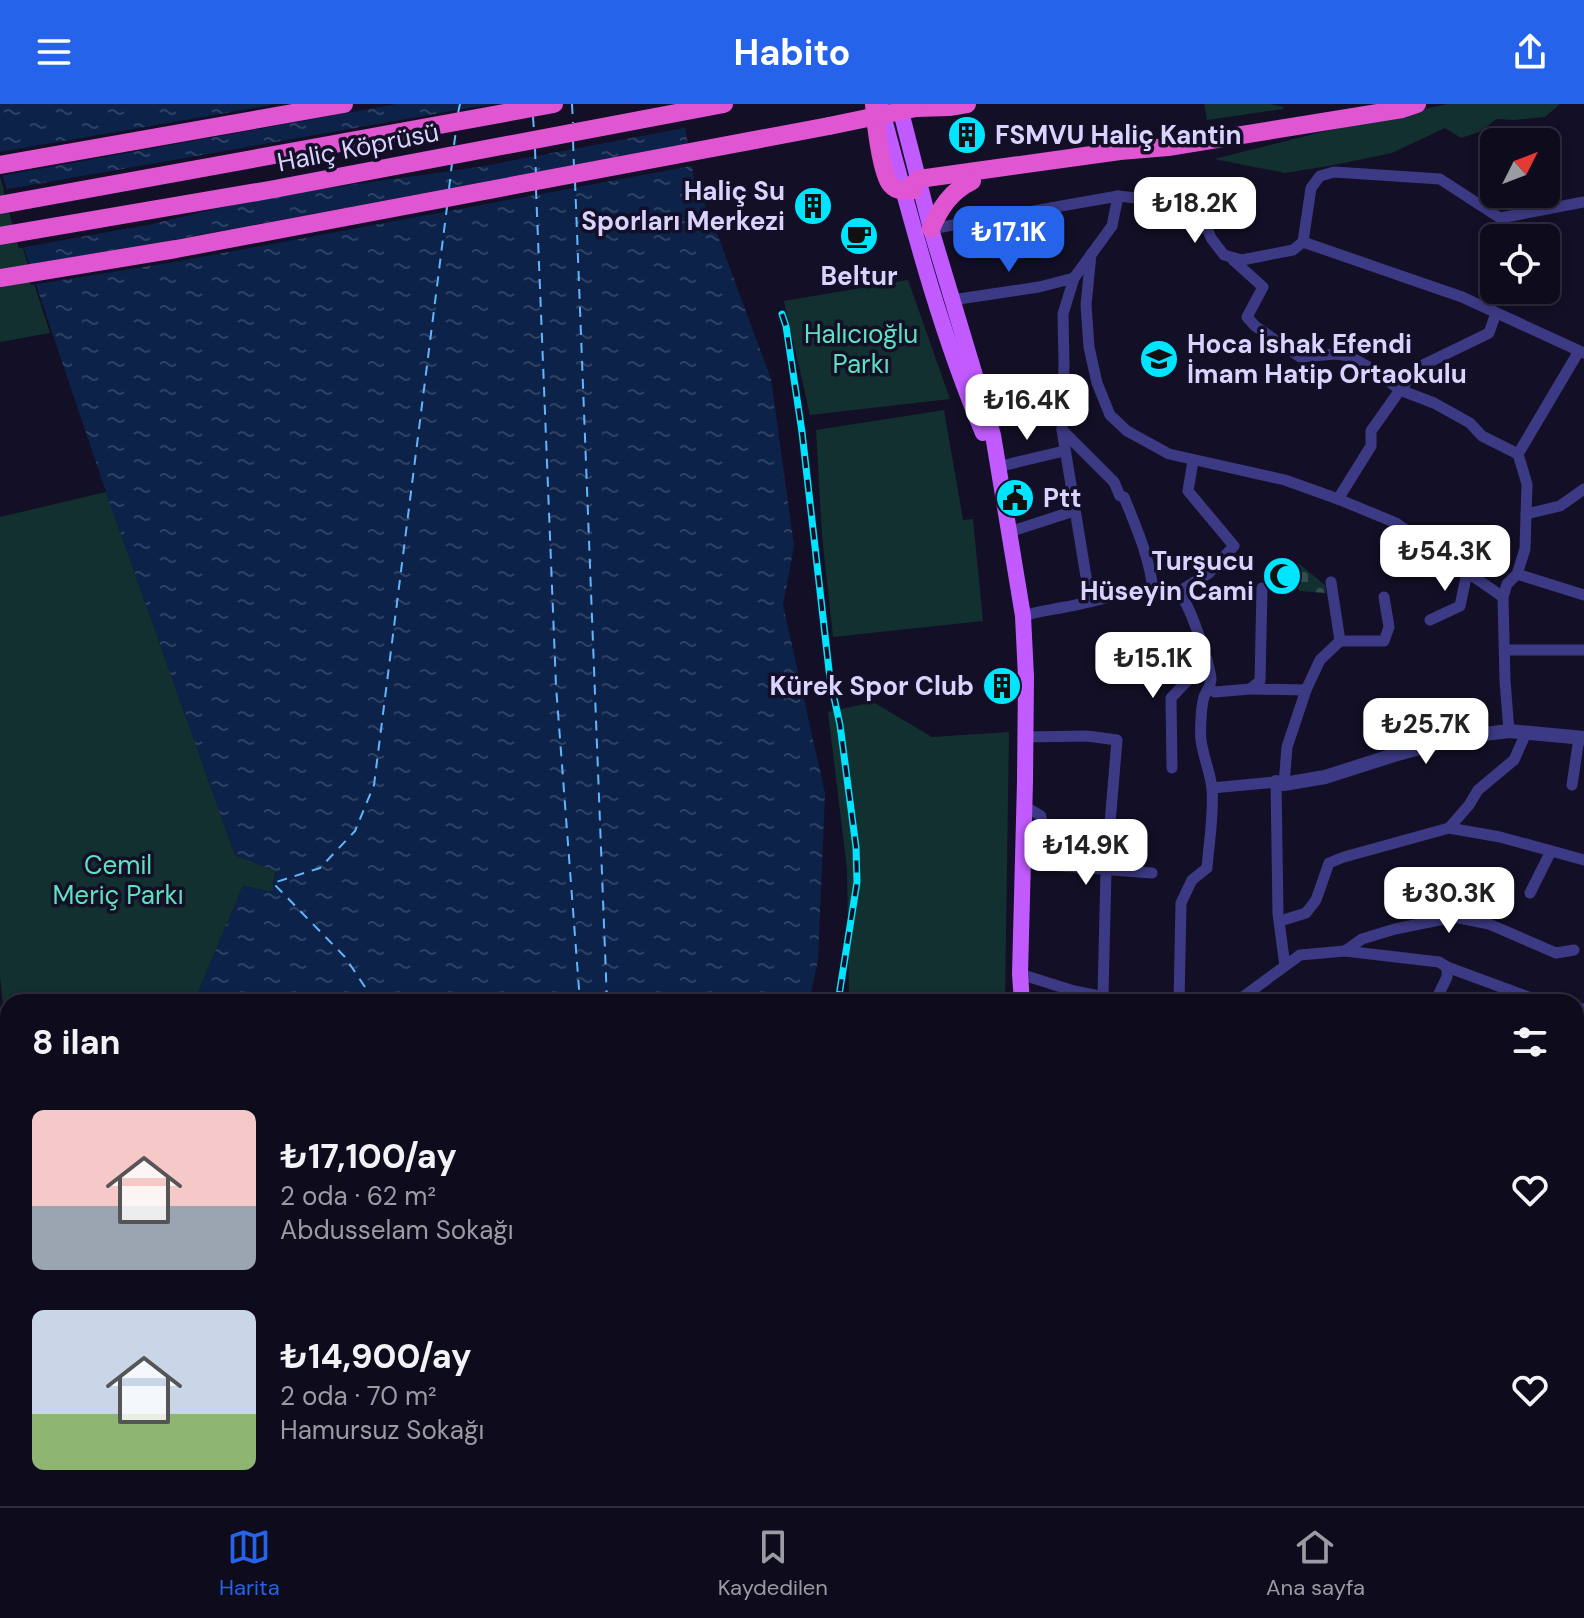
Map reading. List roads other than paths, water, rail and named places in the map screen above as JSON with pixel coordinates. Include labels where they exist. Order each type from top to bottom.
[{"type":"highway","points":[[0,165],[344,104]]},
{"type":"highway","name":"Haliç Köprüsü","points":[[0,205],[554,104]]},
{"type":"highway","name":"Haliç Köprüsü","points":[[0,236],[269,190],[724,104]]},
{"type":"highway","points":[[877,104],[876,129],[887,178],[892,187],[972,181],[1151,154],[1168,147]]},
{"type":"highway","points":[[0,278],[176,249],[659,158],[916,105],[967,104]]},
{"type":"highway","points":[[915,186],[1402,109],[1417,104]]},
{"type":"highway","points":[[931,229],[943,204],[962,185],[972,181]]},
{"type":"main road","points":[[916,105],[915,186],[948,343],[997,467]]},
{"type":"main road","points":[[915,186],[931,229],[993,435],[1023,616],[1026,677],[1021,994]]},
{"type":"street","points":[[931,229],[1118,196],[1196,201],[1211,238],[1224,255],[1242,260],[1293,250],[1303,242],[1311,188],[1320,176],[1334,172],[1440,179],[1500,218],[1584,202]]},
{"type":"street","points":[[1090,601],[1062,430],[1063,314],[1074,278],[1112,226],[1118,196]]},
{"type":"street","points":[[1303,242],[1462,297],[1582,352],[1518,454]]},
{"type":"street","points":[[1091,253],[1086,305],[1089,347],[1097,383],[1110,415],[1127,431],[1169,454],[1285,480],[1396,523],[1503,597]]},
{"type":"street","points":[[1228,256],[1263,287],[1247,317],[1300,357],[1349,356],[1400,390],[1434,403],[1470,423],[1482,436],[1518,454],[1527,484],[1525,549],[1517,574],[1507,584],[1503,597],[1509,731]]},
{"type":"street","points":[[952,300],[1039,287],[1074,278]]},
{"type":"street","points":[[1338,499],[1371,446],[1371,431],[1419,367],[1489,333],[1496,313]]},
{"type":"street","points":[[1062,430],[1114,482],[1120,496],[1124,497],[1151,572],[1153,591]]},
{"type":"street","points":[[997,467],[1064,451]]},
{"type":"street","points":[[1177,593],[1209,573],[1234,546],[1188,491],[1193,461]]},
{"type":"street","points":[[1526,514],[1560,506],[1584,489]]},
{"type":"street","points":[[1009,532],[1074,511]]},
{"type":"street","points":[[1430,620],[1460,606],[1467,573]]},
{"type":"street","points":[[1517,574],[1584,595]]},
{"type":"street","points":[[1331,582],[1340,641]]},
{"type":"street","points":[[1250,689],[1260,681],[1262,588]]},
{"type":"street","points":[[1023,616],[1119,594],[1153,591],[1177,593],[1186,600],[1211,679],[1204,697],[1201,740],[1212,788],[1207,868],[1192,880],[1181,903],[1179,994]]},
{"type":"street","points":[[1285,966],[1278,914],[1280,783],[1287,747],[1306,690],[1320,660],[1340,641],[1384,641],[1389,627],[1384,597]]},
{"type":"street","points":[[1506,650],[1584,650]]},
{"type":"street","points":[[1172,768],[1171,698],[1207,660]]},
{"type":"street","points":[[1209,689],[1215,692],[1306,690]]},
{"type":"street","points":[[1212,788],[1325,777],[1460,737],[1509,731],[1582,738],[1572,785]]},
{"type":"street","points":[[1449,828],[1478,790],[1514,760],[1526,733]]},
{"type":"street","points":[[1024,737],[1087,736],[1117,740],[1106,871],[1102,994]]},
{"type":"street","points":[[1024,806],[1041,816],[1042,865]]},
{"type":"street","points":[[1280,921],[1305,914],[1316,900],[1329,863],[1449,828],[1500,837],[1584,860]]},
{"type":"street","points":[[1530,893],[1551,851]]},
{"type":"street","points":[[1023,863],[1152,873]]},
{"type":"street","points":[[1345,951],[1362,939],[1454,917],[1489,924],[1556,953],[1574,950]]},
{"type":"street","points":[[1247,994],[1300,955],[1345,951],[1439,962],[1520,994]]},
{"type":"street","points":[[1439,994],[1447,977],[1447,967]]},
{"type":"street","points":[[1020,974],[1084,994]]},
{"type":"water","points":[[0,104],[681,104],[694,179],[771,379],[794,546],[783,605],[825,793],[818,960],[811,994],[197,994],[243,886],[272,892],[276,871],[235,855],[106,492],[21,240],[0,166]]},
{"type":"railway","points":[[782,314],[802,432],[830,679],[840,725],[856,847],[857,882],[839,994]]},
{"type":"place","name":"FSMVU Haliç Kantin","points":[[967,135]]},
{"type":"place","name":"Haliç Su Sporları Merkezi","points":[[813,206]]},
{"type":"place","name":"Beltur","points":[[859,236]]},
{"type":"place","name":"Hoca İshak Efendi İmam Hatip Ortaokulu","points":[[1159,359]]},
{"type":"place","name":"Ptt","points":[[1015,498]]},
{"type":"place","name":"Turşucu Hüseyin Cami","points":[[1282,576]]},
{"type":"place","name":"Kürek Spor Club","points":[[1002,686]]},
{"type":"park label","name":"Halıcıoğlu Parkı","points":[[861,349]]},
{"type":"park label","name":"Cemil Meriç Parkı","points":[[118,880]]}]
